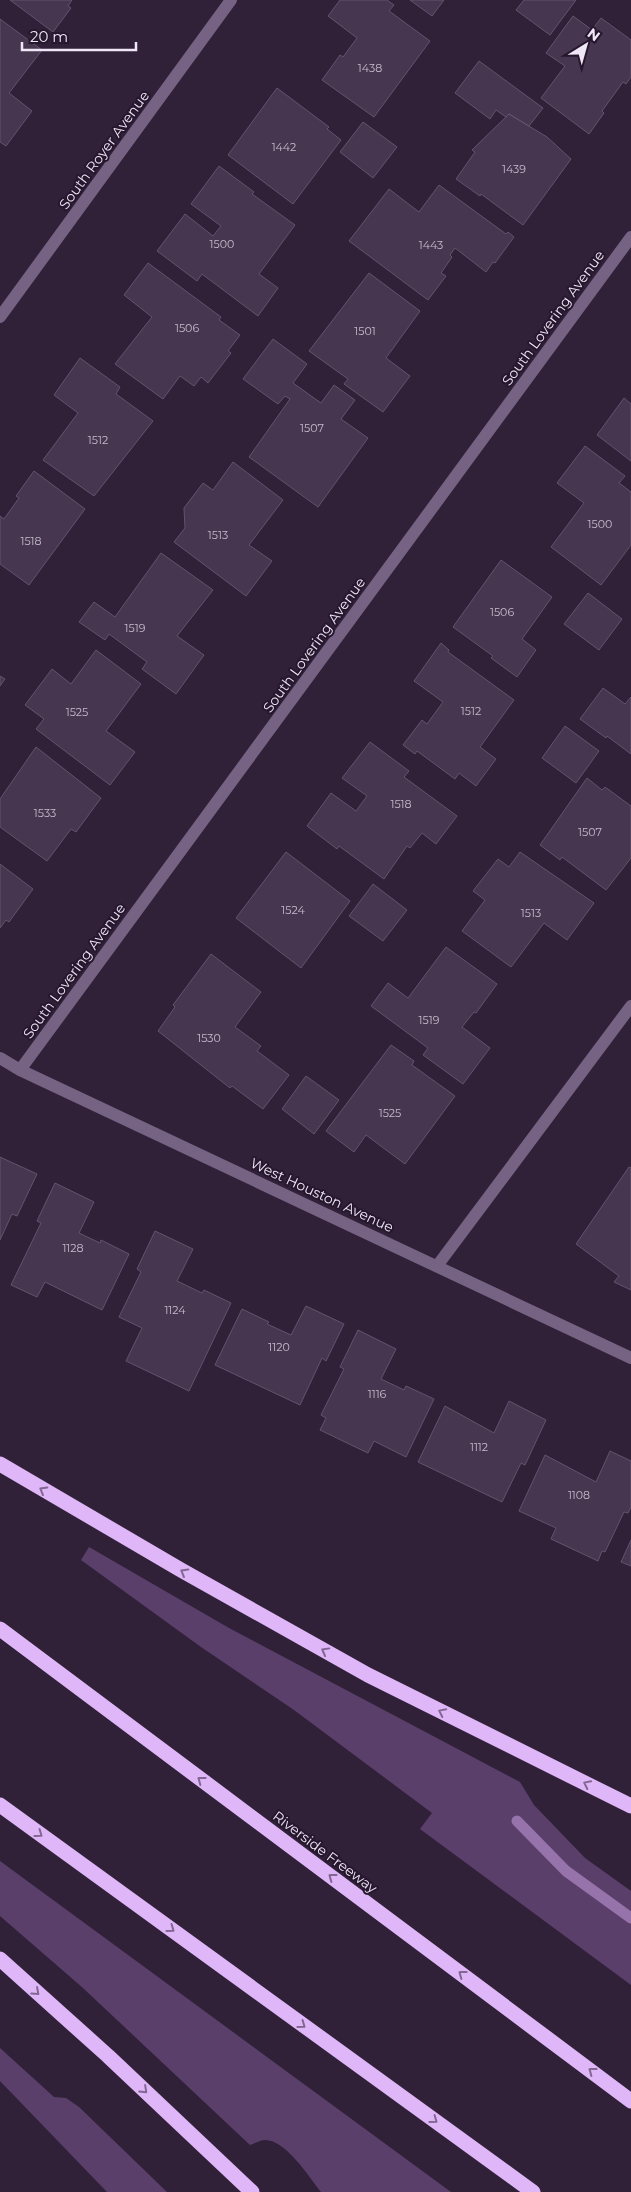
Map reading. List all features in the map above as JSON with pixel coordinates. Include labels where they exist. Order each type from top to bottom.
[{"type":"highway","points":[[0,1464],[181,1570],[368,1675],[631,1806]]},
{"type":"highway","name":"Riverside Freeway","points":[[0,1629],[631,2101]]},
{"type":"highway","points":[[0,1805],[532,2192]]},
{"type":"highway","points":[[0,1959],[108,2056],[252,2192]]},
{"type":"street","name":"South Royer Avenue","points":[[0,317],[231,0]]},
{"type":"street","name":"South Lovering Avenue","points":[[20,1070],[631,237]]},
{"type":"street","points":[[437,1266],[631,1006]]},
{"type":"street","name":"West Houston Avenue","points":[[0,1058],[20,1070],[631,1358]]},
{"type":"shaded area","points":[[89,1547],[229,1628],[520,1782],[534,1805],[585,1858],[631,1891],[631,1985],[420,1829],[432,1813],[294,1710],[201,1647],[81,1560]]},
{"type":"shaded area","points":[[0,1861],[451,2192],[321,2192],[304,2169],[281,2146],[265,2140],[250,2145],[83,1988],[0,1916]]},
{"type":"shaded area","points":[[0,2048],[54,2097],[66,2098],[79,2107],[167,2192],[107,2192],[0,2081]]},
{"type":"building","points":[[10,0],[72,0],[68,6],[71,8],[53,32]]},
{"type":"building","points":[[340,0],[387,0],[394,5],[389,11],[430,41],[374,117],[322,80],[340,55],[343,57],[357,38],[328,16]]},
{"type":"building","points":[[410,0],[444,0],[432,16]]},
{"type":"building","points":[[524,0],[576,0],[550,35],[516,10]]},
{"type":"building","points":[[573,16],[592,30],[601,18],[631,40],[631,77],[626,84],[623,82],[602,111],[604,113],[589,134],[541,98],[565,66],[546,53]]},
{"type":"building","points":[[0,19],[42,50],[9,93],[32,111],[6,146],[0,142]]},
{"type":"building","points":[[479,61],[543,108],[529,126],[509,114],[506,117],[496,110],[490,119],[455,93]]},
{"type":"building","points":[[277,88],[329,127],[327,129],[341,140],[293,204],[228,155]]},
{"type":"building","points":[[509,114],[547,137],[571,159],[523,225],[481,194],[480,196],[456,179],[475,152],[472,150]]},
{"type":"building","points":[[363,122],[397,147],[373,178],[340,152]]},
{"type":"building","points":[[219,166],[254,192],[252,194],[295,225],[259,274],[278,288],[258,316],[202,274],[197,281],[157,251],[185,214],[213,236],[221,226],[191,204]]},
{"type":"building","points":[[439,185],[506,234],[508,232],[514,237],[486,272],[455,248],[450,255],[452,257],[441,273],[446,276],[428,300],[349,241],[389,189],[419,212]]},
{"type":"building","points":[[148,263],[221,317],[219,320],[240,335],[228,351],[231,353],[208,383],[201,377],[194,386],[180,376],[163,399],[115,364],[152,317],[124,295]]},
{"type":"building","points":[[369,273],[420,311],[386,358],[410,376],[383,412],[344,384],[348,379],[309,351]]},
{"type":"building","points":[[273,339],[307,364],[293,383],[321,403],[334,385],[355,400],[341,419],[368,438],[318,507],[249,457],[290,399],[285,396],[278,404],[243,379]]},
{"type":"building","points":[[80,358],[120,387],[116,394],[153,421],[94,496],[43,460],[78,413],[54,395]]},
{"type":"building","points":[[624,398],[631,404],[631,461],[597,435]]},
{"type":"building","points":[[585,446],[625,476],[619,483],[631,492],[631,545],[601,585],[551,547],[584,503],[557,483]]},
{"type":"building","points":[[233,462],[283,500],[249,545],[272,561],[246,596],[174,542],[185,528],[184,508],[203,483],[213,490]]},
{"type":"building","points":[[34,471],[85,509],[29,585],[0,564],[0,516],[4,519],[19,498],[16,496]]},
{"type":"building","points":[[161,553],[213,590],[177,636],[204,655],[176,694],[142,669],[147,662],[109,634],[105,640],[79,622],[94,602],[115,617]]},
{"type":"building","points":[[501,560],[552,597],[522,639],[536,650],[517,677],[491,658],[493,656],[453,627]]},
{"type":"building","points":[[588,593],[622,619],[599,650],[564,624]]},
{"type":"building","points":[[441,643],[449,650],[448,652],[514,700],[480,747],[496,759],[476,786],[459,773],[455,779],[417,751],[415,754],[403,745],[422,720],[427,724],[443,702],[414,681]]},
{"type":"building","points":[[96,650],[141,684],[106,731],[135,752],[110,785],[36,729],[44,719],[25,705],[52,669],[71,684]]},
{"type":"building","points":[[0,676],[5,679],[0,686]]},
{"type":"building","points":[[603,688],[625,704],[631,697],[631,754],[580,719]]},
{"type":"building","points":[[565,726],[599,751],[576,783],[542,758]]},
{"type":"building","points":[[370,742],[409,771],[404,777],[457,816],[436,844],[422,833],[410,848],[407,846],[384,879],[339,846],[337,849],[307,826],[331,793],[356,811],[367,796],[342,778]]},
{"type":"building","points":[[36,747],[101,798],[76,832],[71,829],[47,861],[0,827],[0,799]]},
{"type":"building","points":[[587,778],[602,790],[605,787],[631,806],[631,858],[606,890],[562,857],[560,860],[540,845]]},
{"type":"building","points":[[286,852],[350,901],[301,968],[236,918]]},
{"type":"building","points":[[520,852],[594,903],[567,940],[544,923],[511,967],[462,931],[485,900],[473,891],[498,859],[509,867]]},
{"type":"building","points":[[0,864],[33,889],[9,922],[6,920],[0,928]]},
{"type":"building","points":[[373,884],[407,910],[383,941],[349,916]]},
{"type":"building","points":[[446,947],[497,984],[476,1013],[474,1012],[462,1027],[490,1048],[463,1084],[423,1055],[428,1048],[371,1006],[388,983],[408,998]]},
{"type":"building","points":[[211,954],[261,992],[235,1027],[261,1046],[257,1051],[289,1075],[263,1109],[232,1086],[230,1088],[158,1031],[175,1007],[173,1005]]},
{"type":"building","points":[[391,1045],[414,1061],[412,1065],[455,1096],[405,1164],[366,1135],[354,1152],[326,1131]]},
{"type":"building","points":[[306,1076],[339,1100],[314,1134],[282,1109]]},
{"type":"building","points":[[0,1157],[37,1174],[17,1216],[12,1214],[0,1240]]},
{"type":"building","points":[[629,1167],[631,1168],[631,1290],[614,1282],[619,1276],[576,1244]]},
{"type":"building","points":[[55,1183],[94,1202],[79,1233],[100,1243],[101,1240],[129,1254],[102,1310],[45,1282],[37,1297],[11,1285],[41,1223],[37,1221]]},
{"type":"building","points":[[155,1231],[193,1249],[177,1281],[202,1293],[204,1290],[231,1303],[189,1391],[126,1361],[142,1328],[119,1317],[141,1272],[137,1269]]},
{"type":"building","points":[[306,1306],[344,1324],[326,1361],[322,1358],[300,1405],[215,1365],[242,1309],[269,1322],[267,1324],[291,1335]]},
{"type":"building","points":[[358,1330],[396,1349],[381,1379],[404,1390],[406,1386],[434,1399],[406,1457],[374,1441],[368,1453],[320,1430],[326,1418],[321,1415],[344,1369],[340,1367]]},
{"type":"building","points":[[509,1401],[546,1420],[525,1465],[521,1463],[502,1502],[418,1462],[445,1406],[494,1433]]},
{"type":"building","points":[[610,1451],[631,1461],[631,1507],[628,1513],[624,1512],[605,1552],[602,1551],[598,1561],[551,1539],[556,1528],[519,1511],[545,1455],[596,1482]]},
{"type":"building","points":[[631,1540],[631,1566],[621,1562]]},
{"type":"waterway","points":[[517,1821],[566,1871],[631,1918]]}]
